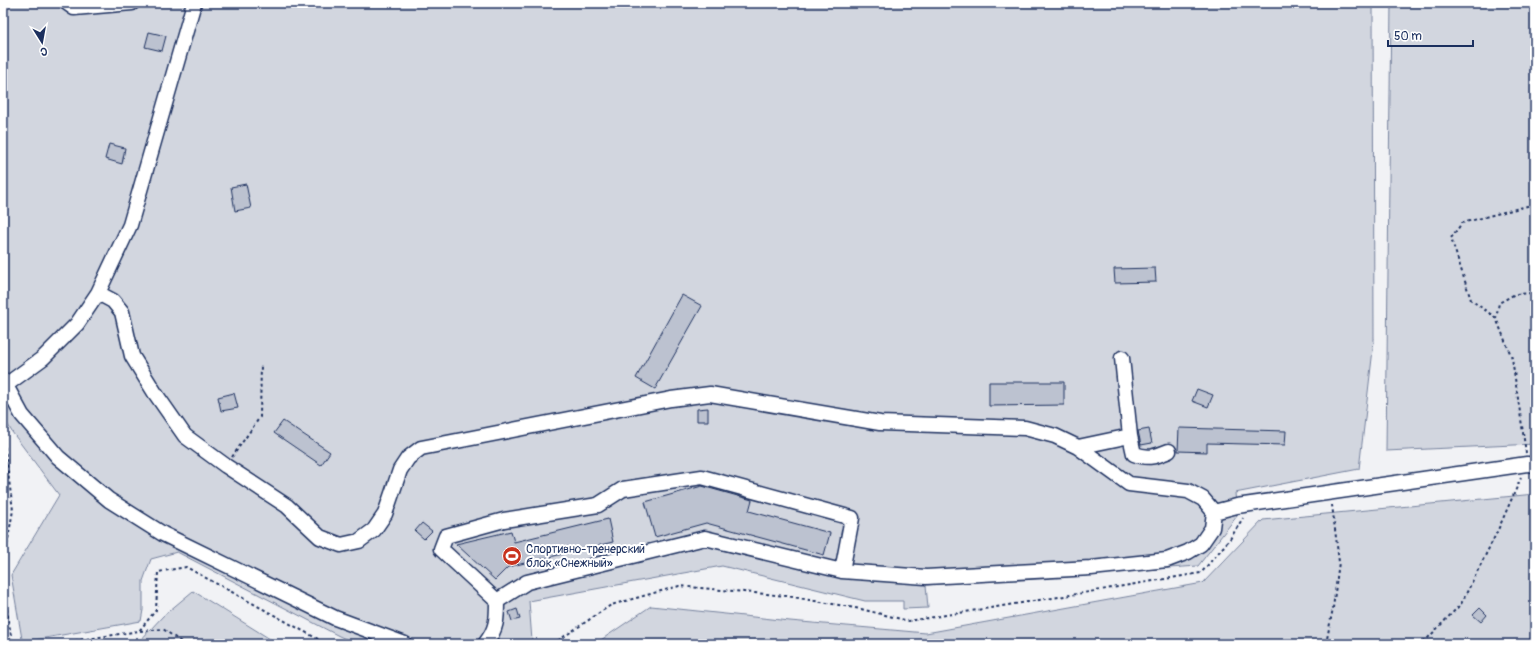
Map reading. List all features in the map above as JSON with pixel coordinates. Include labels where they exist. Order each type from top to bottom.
[{"type":"lane","points":[[67,3],[74,8],[132,3]]},
{"type":"lane","points":[[194,3],[130,226],[98,293],[77,324],[43,358],[4,382],[22,415],[58,457],[109,500],[162,534],[335,618],[405,644]]},
{"type":"lane","points":[[98,293],[113,301],[122,312],[132,356],[155,393],[185,436],[226,466],[287,506],[320,537],[341,545],[359,541],[374,530],[385,514],[400,470],[408,458],[421,448],[671,399],[710,394],[880,423],[1025,428],[1055,436],[1078,447],[1129,484],[1188,490],[1203,498],[1214,512],[1212,528],[1201,544],[1188,552],[1167,560],[1091,568],[926,577],[842,571],[705,538],[527,582],[497,600]]},
{"type":"lane","points":[[1122,358],[1130,436],[1134,454],[1145,458],[1155,457],[1169,451]]},
{"type":"lane","points":[[1078,447],[1130,436]]},
{"type":"lane","points":[[1214,512],[1236,506],[1531,464]]},
{"type":"lane","points":[[497,600],[441,549],[446,536],[504,520],[598,505],[623,489],[702,477],[852,518],[842,571]]},
{"type":"lane","points":[[485,644],[492,635],[496,623],[497,600]]},
{"type":"path","points":[[1417,644],[1427,639],[1461,604],[1531,464],[1512,358],[1496,318],[1471,300],[1451,238],[1462,223],[1535,204]]},
{"type":"path","points":[[1496,318],[1499,303],[1515,294],[1535,293]]},
{"type":"path","points":[[226,466],[260,417],[261,364]]},
{"type":"path","points":[[3,435],[13,510],[3,568]]},
{"type":"path","points":[[1326,644],[1333,608],[1339,562],[1331,493]]},
{"type":"path","points":[[553,644],[611,605],[679,586],[787,596],[861,609],[909,621],[1200,573],[1230,538],[1251,504]]},
{"type":"path","points":[[140,631],[156,610],[158,572],[186,567],[327,644]]},
{"type":"path","points":[[3,585],[12,642],[17,644]]},
{"type":"path","points":[[45,644],[163,629],[184,644]]},
{"type":"shaded area","points":[[3,3],[1373,3],[1374,341],[1359,469],[1235,493],[1237,516],[1198,566],[926,585],[928,608],[903,609],[903,601],[865,601],[722,566],[529,601],[532,641],[528,644],[357,644],[177,552],[151,559],[143,581],[143,610],[141,621],[28,641],[22,639],[11,575],[59,495],[12,432],[3,416]]},
{"type":"shaded area","points":[[1391,3],[1535,3],[1535,444],[1386,451]]},
{"type":"shaded area","points":[[1535,494],[1535,644],[595,644],[651,606],[790,621],[926,633],[1203,583],[1263,520]]},
{"type":"shaded area","points":[[193,591],[278,644],[137,644],[163,616]]},
{"type":"building","points":[[149,32],[166,36],[162,51],[145,47]]},
{"type":"building","points":[[109,144],[125,148],[122,164],[105,159]]},
{"type":"building","points":[[246,184],[251,208],[235,211],[231,187]]},
{"type":"building","points":[[1155,268],[1156,282],[1115,283],[1114,269]]},
{"type":"building","points":[[682,295],[702,306],[655,389],[636,378]]},
{"type":"building","points":[[989,382],[1064,382],[1064,405],[989,406]]},
{"type":"building","points":[[1197,389],[1213,395],[1208,407],[1192,401]]},
{"type":"building","points":[[234,393],[238,408],[221,411],[218,397]]},
{"type":"building","points":[[708,408],[708,421],[697,421],[697,409]]},
{"type":"building","points":[[283,421],[330,452],[321,465],[274,433]]},
{"type":"building","points":[[1179,428],[1286,431],[1285,445],[1207,443],[1207,452],[1178,451]]},
{"type":"building","points":[[1149,429],[1152,443],[1141,445],[1138,431]]},
{"type":"building","points":[[702,486],[752,500],[749,511],[830,533],[824,555],[706,523],[655,537],[645,502]]},
{"type":"building","name":"Спортивно-тренерский блок «Снежный»","points":[[608,519],[613,542],[508,567],[495,580],[456,544],[511,531],[514,542]]},
{"type":"building","points":[[422,523],[432,531],[424,539],[415,531]]},
{"type":"building","points":[[1480,608],[1487,615],[1481,622],[1473,615]]},
{"type":"building","points":[[517,609],[520,619],[512,621],[509,612]]},
{"type":"place","name":"Спортивно-тренерский блок «Снежный»","points":[[512,556]]}]
